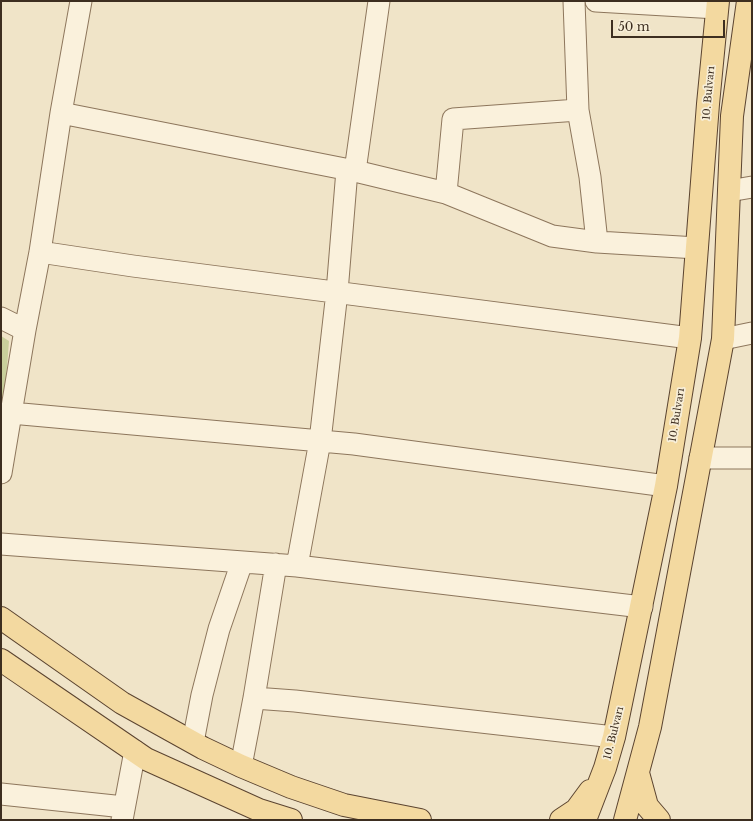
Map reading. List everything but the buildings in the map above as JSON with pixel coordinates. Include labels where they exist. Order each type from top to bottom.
[{"type":"main road","name":"10. Bulvarı","points":[[585,820],[605,768],[614,737],[666,486],[690,338],[708,104],[718,4]]},
{"type":"main road","points":[[625,820],[650,727],[723,339],[732,116],[749,14]]},
{"type":"main road","points":[[1,618],[122,703],[193,742],[241,766],[290,787],[344,805],[420,820]]},
{"type":"main road","points":[[1,660],[146,759],[259,810],[291,820]]},
{"type":"main road","points":[[560,820],[576,810],[605,768]]},
{"type":"main road","points":[[638,772],[647,806],[659,820]]},
{"type":"street","points":[[1,473],[3,446],[11,413],[40,252],[61,113],[81,1]]},
{"type":"street","points":[[297,566],[320,441],[351,170],[379,1]]},
{"type":"street","points":[[574,1],[578,110],[590,177],[597,242]]},
{"type":"street","points":[[596,1],[718,4]]},
{"type":"street","points":[[446,193],[453,119],[578,110]]},
{"type":"street","points":[[61,113],[351,170],[446,193],[552,236],[597,242],[697,248]]},
{"type":"street","points":[[729,191],[752,187]]},
{"type":"street","points":[[40,252],[141,267],[690,338]]},
{"type":"street","points":[[1,318],[25,330]]},
{"type":"street","points":[[723,339],[752,333]]},
{"type":"street","points":[[11,413],[370,446],[666,486]]},
{"type":"street","points":[[700,458],[752,458]]},
{"type":"street","points":[[1,544],[297,566],[642,607]]},
{"type":"street","points":[[193,742],[202,695],[219,629],[242,562]]},
{"type":"street","points":[[241,766],[276,564]]},
{"type":"street","points":[[254,698],[614,737]]},
{"type":"street","points":[[1,794],[123,814],[135,751]]},
{"type":"green space","points":[[1,336],[9,341],[2,433],[1,433]]}]
